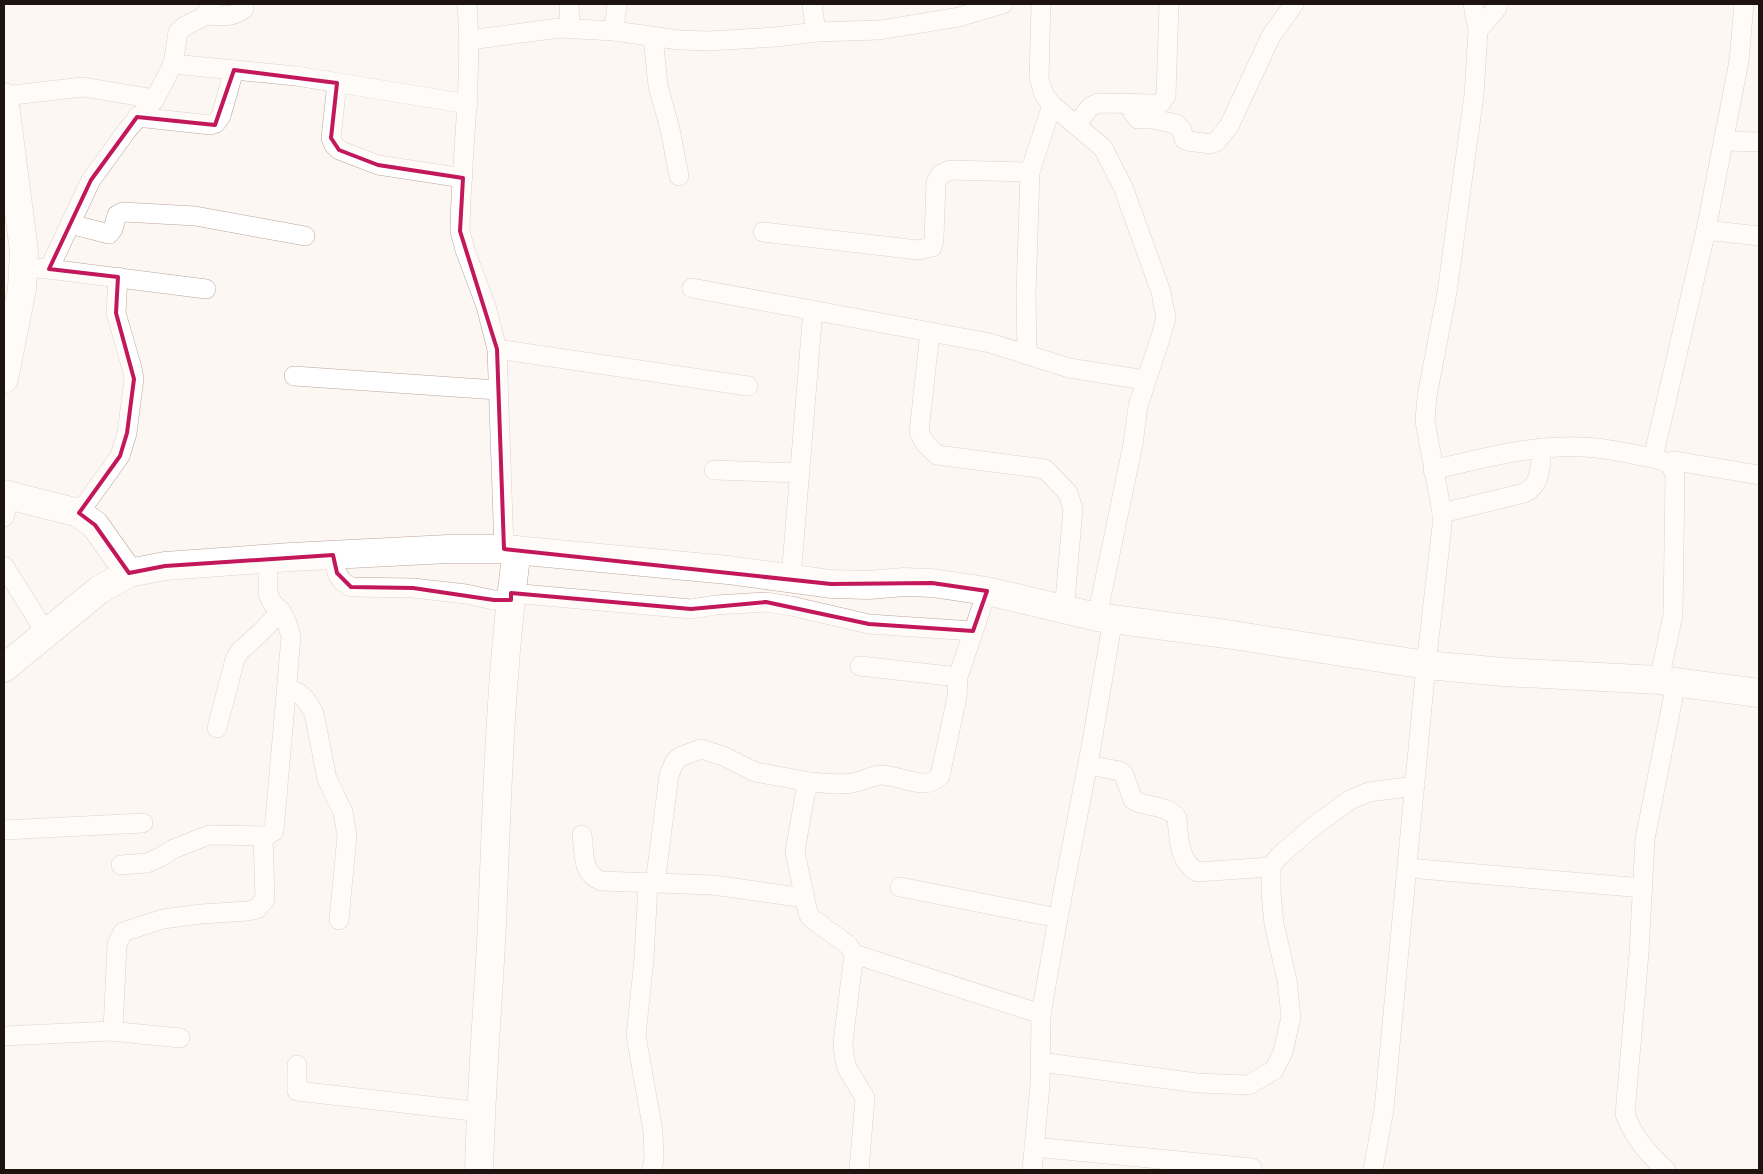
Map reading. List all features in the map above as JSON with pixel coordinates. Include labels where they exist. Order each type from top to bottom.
[{"type":"main road","points":[[4,96],[24,251],[36,268],[22,289],[4,379]]},
{"type":"main road","points":[[6,502],[79,514],[95,525],[129,573]]},
{"type":"main road","points":[[4,668],[98,590],[129,573],[165,566],[268,558],[448,549],[510,549],[791,578],[831,584],[932,583],[987,591],[1064,611],[1105,618],[1426,664],[1504,672],[1667,682],[1759,694]]},
{"type":"main road","points":[[479,1170],[481,1112],[488,1024],[499,763],[511,597],[510,549]]},
{"type":"street","points":[[467,4],[470,40],[460,231],[486,306],[496,349],[497,390],[510,549]]},
{"type":"street","points":[[569,4],[570,29]]},
{"type":"street","points":[[614,30],[617,4]]},
{"type":"street","points":[[812,4],[816,32]]},
{"type":"street","points":[[470,40],[559,28],[614,30],[679,40],[708,41],[776,37],[816,32],[880,30],[959,17],[1003,4]]},
{"type":"street","points":[[1032,1170],[1040,1062],[1041,1014],[1088,765],[1105,618],[1138,406],[1166,318],[1161,292],[1123,188],[1103,148],[1052,105],[1044,95],[1039,78],[1041,4]]},
{"type":"street","points":[[1076,125],[1090,107],[1098,103],[1161,103],[1166,96],[1169,4]]},
{"type":"street","points":[[1132,103],[1133,113],[1138,118],[1176,124],[1182,130],[1184,138],[1188,141],[1211,144],[1216,142],[1229,126],[1271,36],[1294,4]]},
{"type":"street","points":[[1373,1170],[1384,1109],[1442,513],[1425,421],[1427,396],[1448,283],[1474,95],[1478,30],[1473,4]]},
{"type":"street","points":[[1478,30],[1497,8],[1498,4]]},
{"type":"street","points":[[1661,460],[1739,61],[1744,4]]},
{"type":"street","points":[[36,268],[70,224],[91,180],[138,117],[154,99],[173,64],[178,32],[185,26],[201,20],[209,9],[230,16],[236,15],[244,9]]},
{"type":"street","points":[[653,36],[658,86],[670,129],[679,176]]},
{"type":"street","points":[[173,64],[296,76],[468,104]]},
{"type":"street","points":[[138,117],[211,125],[216,123],[221,116],[234,70]]},
{"type":"street","points":[[337,83],[331,138],[334,146],[339,150],[378,165],[463,178]]},
{"type":"street","points":[[4,96],[83,87],[154,99]]},
{"type":"street","points":[[1027,355],[1026,294],[1030,172],[1052,105]]},
{"type":"street","points":[[1724,141],[1759,142]]},
{"type":"street","points":[[763,232],[925,250],[932,247],[934,239],[936,182],[941,174],[950,170],[1030,172]]},
{"type":"street","points":[[70,224],[109,234],[113,229],[117,215],[123,212],[195,216],[305,236]]},
{"type":"street","points":[[1706,230],[1759,236]]},
{"type":"street","points":[[36,268],[206,289]]},
{"type":"street","points":[[79,514],[120,456],[127,433],[134,379],[116,313],[118,277]]},
{"type":"street","points":[[692,288],[990,343],[1069,368],[1145,380]]},
{"type":"street","points":[[791,578],[813,310]]},
{"type":"street","points":[[930,332],[919,432],[925,443],[937,454],[1045,469],[1068,493],[1073,509],[1064,611]]},
{"type":"street","points":[[496,349],[748,386]]},
{"type":"street","points":[[294,376],[497,390]]},
{"type":"street","points":[[1433,470],[1500,454],[1542,448],[1583,447],[1759,475]]},
{"type":"street","points":[[1442,513],[1524,493],[1532,489],[1539,477],[1542,448]]},
{"type":"street","points":[[1661,460],[1673,468],[1675,476],[1673,615],[1667,682],[1645,839],[1639,953],[1625,1114],[1630,1129],[1648,1153],[1666,1170]]},
{"type":"street","points":[[714,470],[800,473]]},
{"type":"street","points":[[333,555],[337,573],[342,581],[351,587],[413,588],[466,594],[494,600],[511,597],[691,609],[716,605],[766,602],[869,624],[973,631]]},
{"type":"street","points":[[121,865],[147,863],[161,858],[173,849],[209,835],[263,836],[274,831],[291,637],[288,623],[281,611],[273,604],[268,594],[268,558]]},
{"type":"street","points":[[4,566],[46,633]]},
{"type":"street","points":[[652,1170],[654,1158],[653,1131],[636,1036],[652,884],[669,775],[675,761],[682,756],[701,749],[723,756],[755,772],[810,782],[841,784],[881,775],[925,783],[935,781],[940,776],[942,769],[957,697],[958,677],[987,591]]},
{"type":"street","points":[[217,728],[235,659],[240,651],[281,611]]},
{"type":"street","points":[[860,666],[958,677]]},
{"type":"street","points":[[286,687],[300,694],[314,713],[327,779],[343,812],[347,836],[339,920]]},
{"type":"street","points":[[1088,765],[1118,769],[1124,775],[1133,800],[1148,806],[1168,810],[1174,814],[1177,818],[1180,851],[1191,868],[1197,872],[1271,867]]},
{"type":"street","points":[[810,782],[804,794],[795,852],[810,917],[848,945],[854,954],[1041,1014]]},
{"type":"street","points":[[1040,1062],[1197,1083],[1249,1086],[1274,1070],[1283,1052],[1291,1017],[1287,980],[1274,924],[1271,867],[1279,856],[1314,826],[1350,800],[1369,792],[1416,786]]},
{"type":"street","points":[[4,830],[142,823]]},
{"type":"street","points":[[582,835],[586,868],[593,877],[601,881],[713,885],[805,898]]},
{"type":"street","points":[[113,1032],[117,944],[123,932],[163,919],[256,909],[265,899],[263,836]]},
{"type":"street","points":[[1408,868],[1643,888]]},
{"type":"street","points":[[900,887],[1058,918]]},
{"type":"street","points":[[854,954],[843,1042],[847,1068],[866,1098],[859,1170]]},
{"type":"street","points":[[4,1036],[113,1032],[180,1038]]},
{"type":"street","points":[[297,1065],[296,1091],[481,1112]]},
{"type":"street","points":[[1034,1147],[1252,1168]]},
{"type":"highlighted area","points":[[234,70],[337,83],[331,138],[339,150],[378,165],[463,178],[460,231],[497,349],[504,549],[831,584],[932,583],[987,591],[973,631],[869,624],[766,602],[691,609],[511,593],[511,600],[494,600],[413,588],[351,587],[337,573],[333,555],[165,566],[129,573],[95,525],[79,513],[120,456],[127,433],[134,379],[116,313],[118,277],[49,269],[91,180],[137,117],[215,125]]}]
